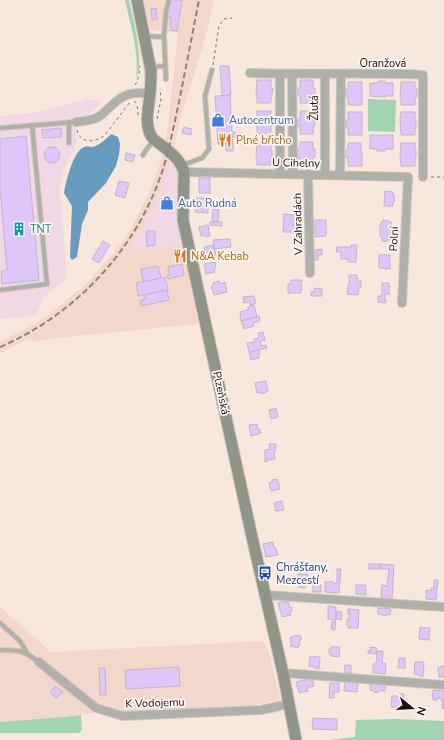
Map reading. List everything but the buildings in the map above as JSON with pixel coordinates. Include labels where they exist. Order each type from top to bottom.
[{"type":"main road","points":[[137,0],[144,36],[146,64],[151,81],[147,124],[152,137],[173,154],[183,168]]},
{"type":"main road","name":"Plzeňská","points":[[183,168],[183,220],[283,673],[296,740]]},
{"type":"street","points":[[250,73],[341,74],[340,175]]},
{"type":"street","points":[[280,74],[280,174]]},
{"type":"street","name":"Žlutá","points":[[292,74],[293,174]]},
{"type":"street","name":"Žlutá","points":[[325,74],[325,175]]},
{"type":"street","name":"Oranžová","points":[[341,74],[423,75],[423,177]]},
{"type":"street","points":[[72,122],[97,118],[124,96],[130,93],[139,92],[150,94]]},
{"type":"street","name":"U Cihelny","points":[[183,168],[280,174],[408,177]]},
{"type":"street","name":"V Zahradách","points":[[308,174],[310,273]]},
{"type":"street","name":"Polní","points":[[402,303],[408,177]]},
{"type":"street","points":[[266,595],[444,608]]},
{"type":"street","name":"K Vodojemu","points":[[39,662],[96,708],[123,716],[261,710],[289,704]]},
{"type":"street","points":[[283,673],[444,685]]},
{"type":"lane","points":[[166,79],[164,37],[166,12],[169,0]]},
{"type":"lane","points":[[144,36],[164,37]]},
{"type":"lane","points":[[146,64],[165,66]]},
{"type":"lane","points":[[183,168],[202,158],[209,149],[205,96],[212,70]]},
{"type":"lane","points":[[0,128],[72,122]]},
{"type":"lane","points":[[69,143],[69,128],[72,122]]},
{"type":"lane","points":[[0,290],[47,284],[32,125]]},
{"type":"lane","points":[[143,155],[154,139]]},
{"type":"lane","points":[[0,623],[20,642],[27,653],[39,662]]},
{"type":"lane","points":[[0,650],[14,650],[27,653]]},
{"type":"path","points":[[212,70],[219,26],[224,20],[232,18]]},
{"type":"path","points":[[133,86],[136,84],[146,64]]},
{"type":"path","points":[[69,128],[76,127],[78,134],[82,139],[92,141],[101,139],[105,135],[130,103],[131,99],[136,102],[138,115]]},
{"type":"shaded area","points":[[144,0],[214,0],[202,49],[181,116],[165,181],[152,210],[129,249],[185,246],[198,324],[47,339],[33,342],[30,338],[0,353],[0,342],[30,327],[48,315],[83,287],[99,270],[123,241],[149,193],[161,161],[167,133],[178,33],[149,30]]},
{"type":"shaded area","points":[[85,99],[97,100],[101,102],[88,115],[75,116],[77,144],[63,171],[60,190],[67,277],[43,298],[36,316],[0,319],[0,116],[35,113]]},
{"type":"shaded area","name":"Auto Rudná","points":[[173,159],[179,166],[185,246],[128,250],[152,210]]},
{"type":"shaded area","points":[[0,607],[51,652],[263,641],[269,652],[280,700],[238,708],[161,712],[115,710],[64,717],[0,722]]},
{"type":"green space","points":[[125,0],[129,0],[139,51],[138,71],[136,78],[136,49]]},
{"type":"green space","points":[[368,99],[396,100],[395,132],[368,131]]},
{"type":"green space","points":[[81,715],[82,730],[79,733],[0,733],[0,722]]},
{"type":"green space","points":[[395,719],[444,721],[444,740],[330,740],[355,737],[356,720]]},
{"type":"water","points":[[111,134],[118,137],[120,144],[116,166],[106,183],[88,202],[88,210],[82,224],[77,257],[72,260],[70,257],[72,206],[64,193],[68,175],[73,160],[80,150],[84,147],[96,146]]},
{"type":"railway","points":[[0,347],[53,317],[77,298],[99,277],[119,253],[136,228],[151,201],[167,156],[199,0]]},
{"type":"place","name":"Autocentrum","points":[[218,120]]},
{"type":"place","name":"Plné břicho","points":[[225,140]]},
{"type":"place","name":"Auto Rudná","points":[[167,203]]},
{"type":"place","name":"TNT","points":[[19,229]]},
{"type":"place","name":"N&A Kebab","points":[[180,256]]},
{"type":"place","name":"Chrášťany, Mezcestí","points":[[265,573]]}]
